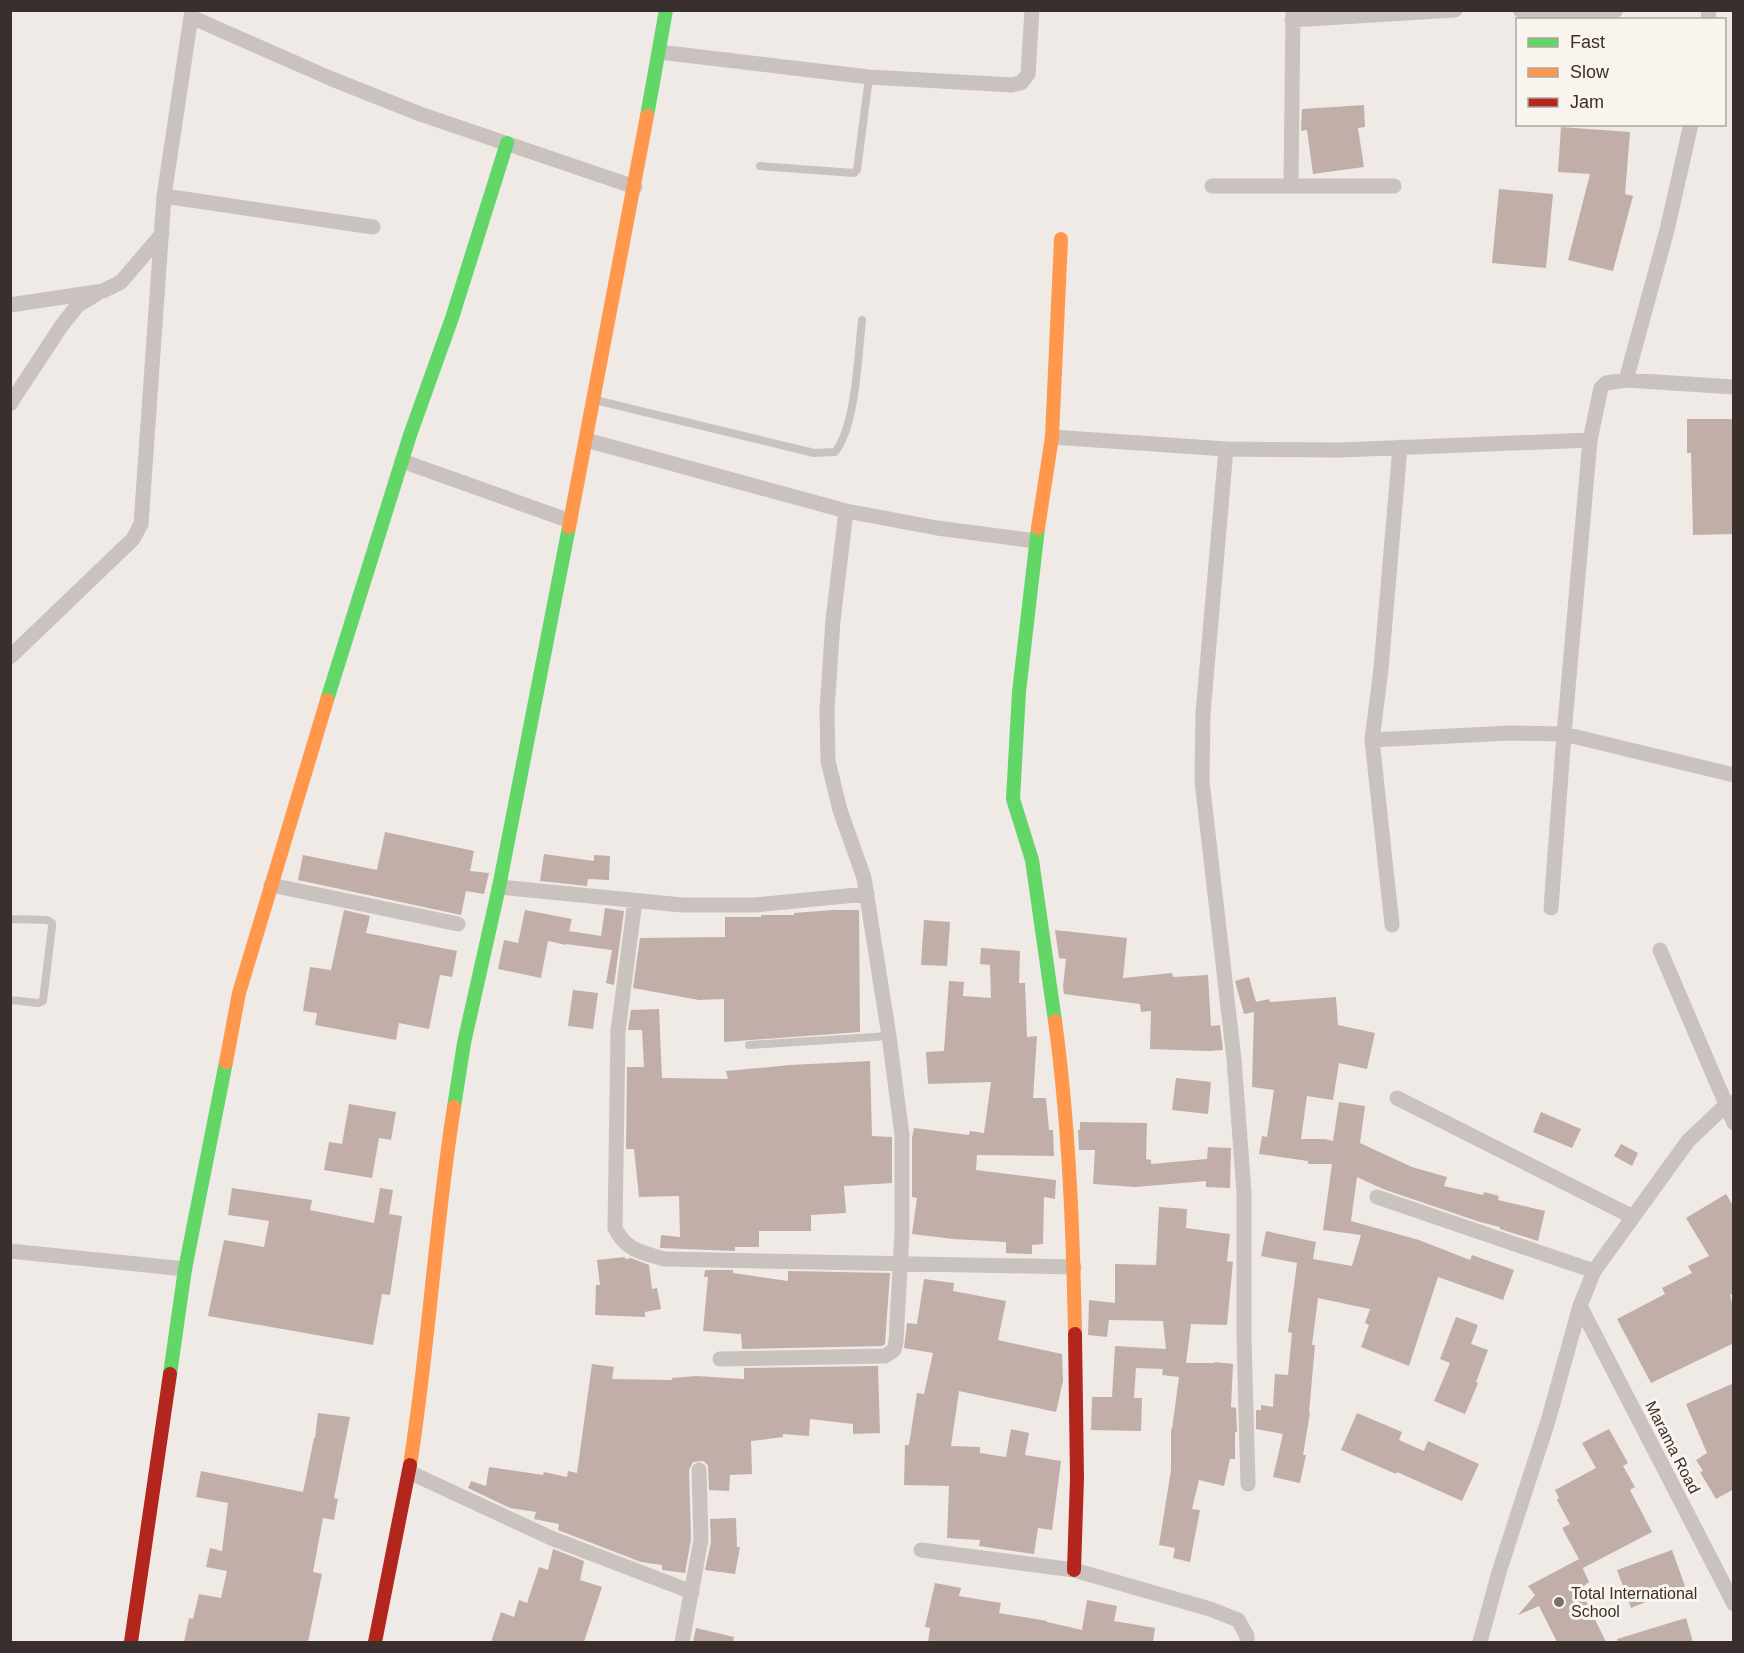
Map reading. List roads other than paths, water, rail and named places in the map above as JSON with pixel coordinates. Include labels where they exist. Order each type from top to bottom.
[{"type":"street","points":[[375,1642],[409,1472],[422,1389],[444,1170],[465,1043],[499,887],[586,440],[666,10]]},
{"type":"street","points":[[659,52],[869,77],[1012,85],[1021,83],[1028,74],[1032,10]]},
{"type":"street","points":[[1291,185],[1292,15],[1455,10]]},
{"type":"street","points":[[1520,10],[1532,15],[1616,10]]},
{"type":"street","points":[[10,657],[133,539],[141,524],[164,196],[191,14],[343,83],[420,114],[634,187]]},
{"type":"street","points":[[1626,380],[1667,230],[1691,126]]},
{"type":"street","points":[[131,1642],[185,1269],[240,993],[319,725],[402,460],[452,318],[507,143]]},
{"type":"street","points":[[1212,186],[1394,186]]},
{"type":"street","points":[[164,196],[373,227]]},
{"type":"street","points":[[10,404],[62,325],[78,305],[121,282],[162,234]]},
{"type":"street","points":[[1061,239],[1052,437],[1036,541],[1019,692],[1013,799],[1032,860],[1059,1052],[1074,1267],[1077,1478],[1074,1570]]},
{"type":"street","points":[[10,305],[103,291]]},
{"type":"street","points":[[1551,908],[1590,440],[1601,388],[1606,383],[1626,380],[1734,387]]},
{"type":"street","points":[[1052,437],[1227,449],[1340,450],[1590,440]]},
{"type":"street","points":[[586,440],[846,511],[937,528],[1036,541]]},
{"type":"street","points":[[1392,925],[1372,740],[1381,669],[1400,447]]},
{"type":"street","points":[[1227,449],[1203,713],[1202,781],[1234,1059],[1244,1192],[1244,1338],[1248,1484]]},
{"type":"street","points":[[402,460],[570,520]]},
{"type":"street","points":[[720,1359],[885,1356],[894,1350],[896,1342],[902,1232],[902,1135],[864,878],[840,810],[828,761],[827,710],[833,620],[846,511]]},
{"type":"street","points":[[1372,740],[1564,734],[1734,775]]},
{"type":"street","points":[[271,885],[458,924]]},
{"type":"street","points":[[499,887],[682,905],[755,905],[867,894]]},
{"type":"street","points":[[635,901],[618,1030],[615,1228],[620,1239],[630,1248],[664,1259],[1074,1267]]},
{"type":"street","points":[[1660,950],[1729,1104],[1734,1123]]},
{"type":"street","points":[[1397,1098],[1631,1216]]},
{"type":"street","points":[[1480,1642],[1499,1572],[1548,1421],[1580,1306],[1594,1271],[1631,1216],[1688,1141],[1729,1104]]},
{"type":"street","points":[[1377,1197],[1594,1271]]},
{"type":"street","points":[[10,1251],[185,1269]]},
{"type":"street","name":"Marama Road","points":[[1580,1306],[1734,1604]]},
{"type":"street","points":[[682,1642],[701,1540],[699,1470]]},
{"type":"street","points":[[409,1472],[551,1538],[692,1592]]},
{"type":"street","points":[[921,1550],[1074,1570],[1210,1609],[1238,1620],[1247,1636],[1246,1642]]},
{"type":"lane","points":[[760,166],[854,173],[857,170],[869,77]]},
{"type":"lane","points":[[593,400],[814,453],[835,452],[842,442],[849,423],[862,320]]},
{"type":"lane","points":[[10,919],[47,920],[52,927],[43,1001],[38,1004],[10,1000]]},
{"type":"lane","points":[[749,1046],[889,1036]]},
{"type":"place","name":"Total International School","points":[[1559,1602]]}]
